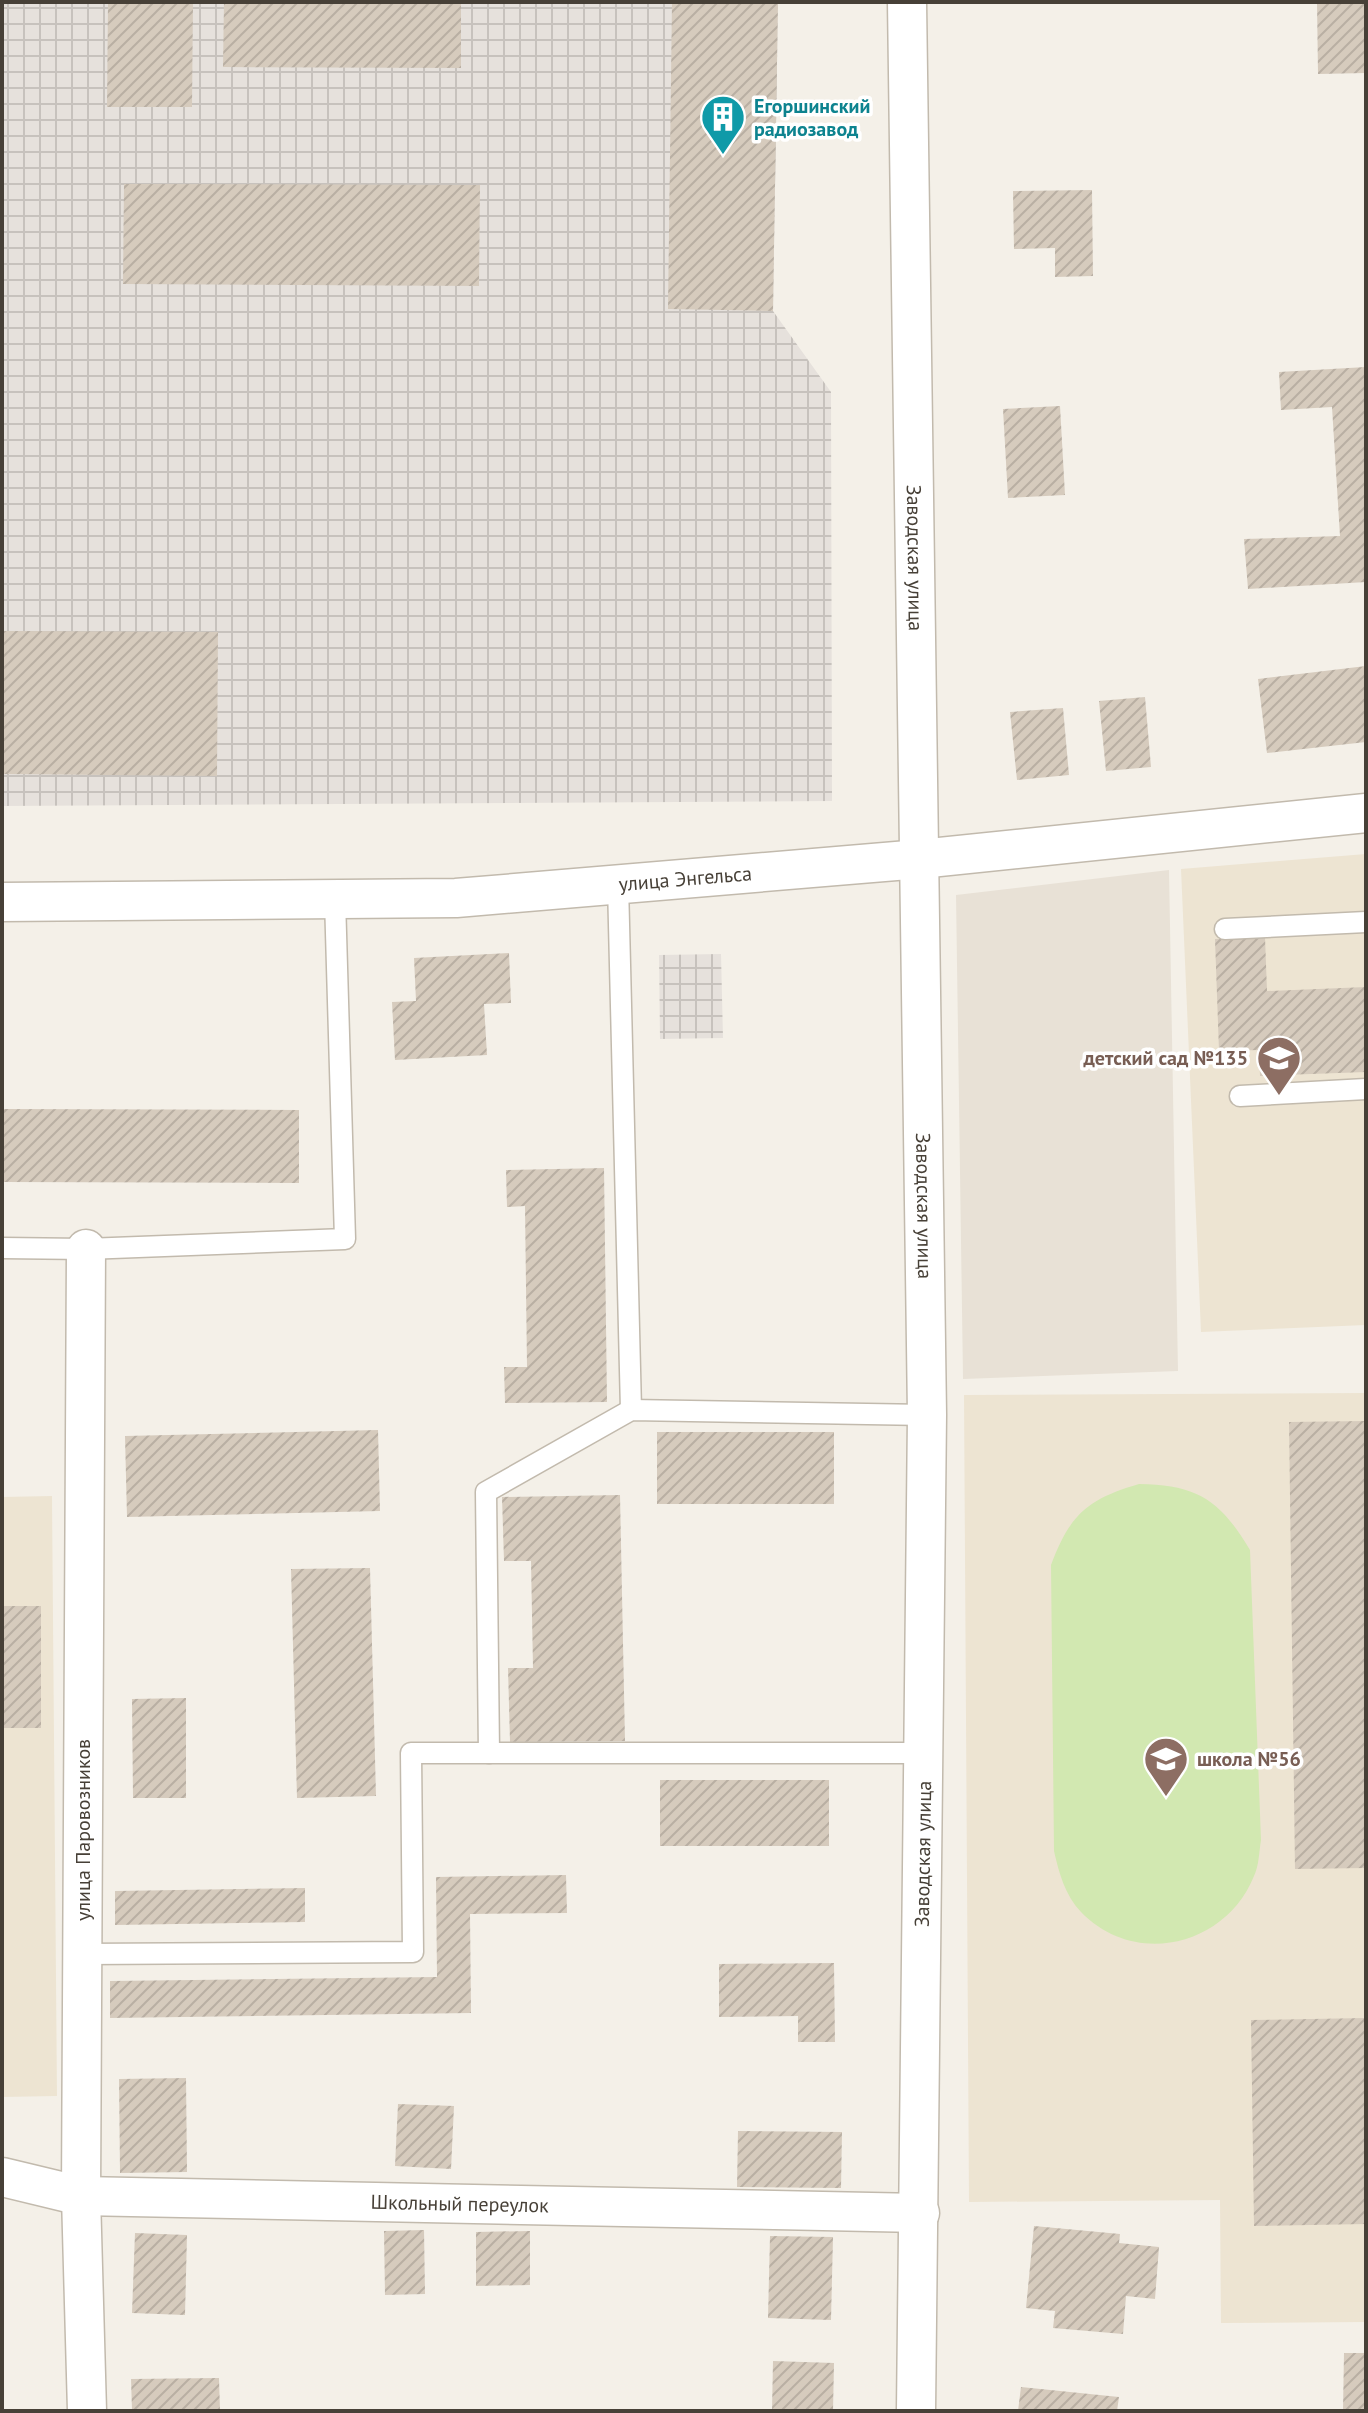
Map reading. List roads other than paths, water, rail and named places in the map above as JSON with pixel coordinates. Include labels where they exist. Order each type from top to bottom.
[{"type":"street","name":"Заводская улица","points":[[907,2],[927,1415],[916,2411]]},
{"type":"street","name":"улица Энгельса","points":[[2,902],[456,898],[920,859],[1366,813]]},
{"type":"street","name":"улица Паровозников","points":[[86,1249],[81,2196],[87,2411]]},
{"type":"street","name":"Школьный переулок","points":[[2,2177],[81,2196],[920,2213]]},
{"type":"lane","points":[[618,884],[631,1410]]},
{"type":"lane","points":[[2,1248],[86,1249],[345,1239],[335,899]]},
{"type":"lane","points":[[1225,929],[1366,922]]},
{"type":"lane","points":[[1240,1096],[1366,1089]]},
{"type":"lane","points":[[489,1753],[486,1492],[631,1410],[927,1415]]},
{"type":"lane","points":[[83,1954],[413,1952],[411,1753],[924,1753]]},
{"type":"place","name":"Егоршинский радиозавод","points":[[723,156]]},
{"type":"place","name":"детский сад №135","points":[[1279,1097]]},
{"type":"place","name":"школа №56","points":[[1166,1798]]}]
